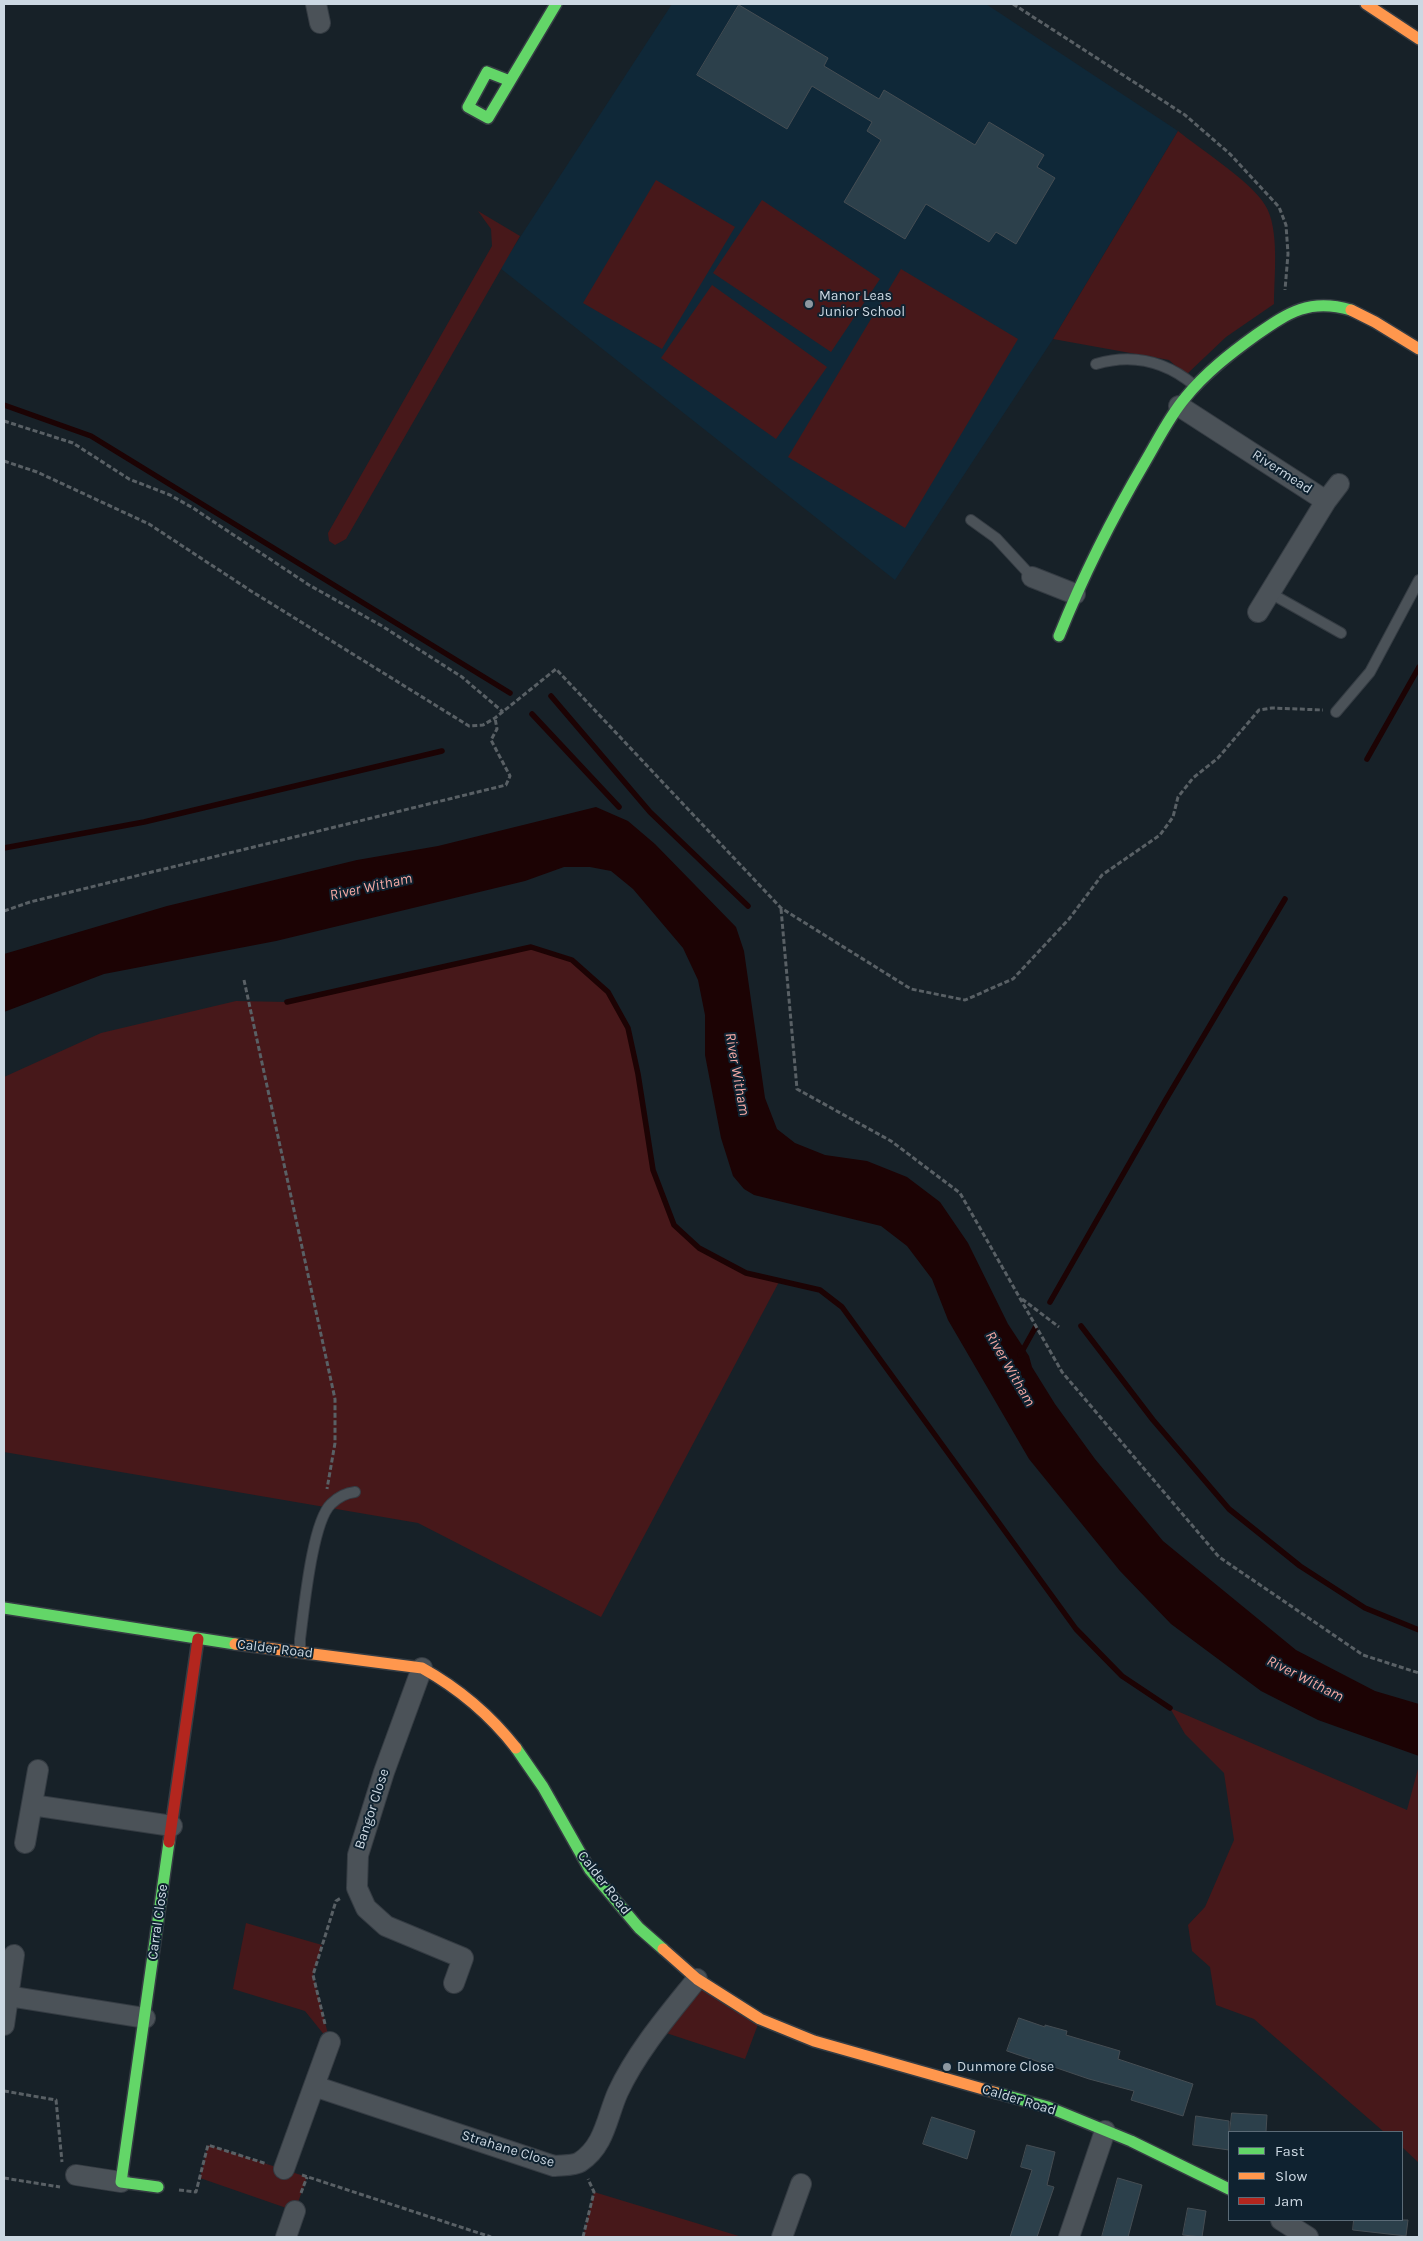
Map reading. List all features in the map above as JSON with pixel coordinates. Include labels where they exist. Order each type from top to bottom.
[{"type":"street","points":[[316,4],[320,23]]},
{"type":"street","points":[[510,81],[556,4]]},
{"type":"street","points":[[1366,4],[1419,39]]},
{"type":"street","points":[[1059,636],[1075,594],[1118,507],[1178,406],[1231,353],[1284,316],[1303,308],[1326,305],[1346,308],[1419,348]]},
{"type":"street","name":"Rivermead","points":[[1178,406],[1326,501],[1258,612]]},
{"type":"street","points":[[1326,501],[1339,484]]},
{"type":"street","points":[[1032,577],[1075,594]]},
{"type":"street","name":"Calder Road","points":[[4,1608],[198,1639],[422,1668],[449,1683],[485,1715],[514,1746],[543,1787],[590,1870],[639,1928],[696,1978],[760,2019],[814,2041],[1048,2107],[1105,2131],[1228,2189]]},
{"type":"street","name":"Carral Close","points":[[122,2182],[198,1639]]},
{"type":"street","name":"Bangor Close","points":[[422,1668],[384,1772],[358,1855],[357,1888],[366,1908],[386,1926],[462,1958],[454,1983]]},
{"type":"street","points":[[25,1843],[38,1770]]},
{"type":"street","points":[[32,1805],[172,1826]]},
{"type":"street","points":[[4,2025],[14,1954]]},
{"type":"street","points":[[579,2163],[603,2136],[618,2093],[640,2056],[696,1978]]},
{"type":"street","points":[[8,1996],[145,2018]]},
{"type":"street","points":[[284,2169],[330,2042]]},
{"type":"street","name":"Strahane Close","points":[[314,2086],[554,2166],[579,2163]]},
{"type":"street","points":[[1069,2237],[1105,2131]]},
{"type":"street","points":[[69,2172],[158,2187]]},
{"type":"street","points":[[782,2237],[801,2184]]},
{"type":"street","points":[[286,2237],[295,2211]]},
{"type":"street","points":[[1283,2221],[1308,2237]]},
{"type":"lane","points":[[1096,364],[1114,359],[1134,359],[1155,363],[1176,371],[1196,387]]},
{"type":"lane","points":[[971,520],[996,538],[1032,577]]},
{"type":"lane","points":[[1336,712],[1370,672],[1419,580]]},
{"type":"lane","points":[[1270,593],[1342,633]]},
{"type":"lane","points":[[300,1652],[300,1639],[320,1524],[330,1504],[347,1493],[355,1492]]},
{"type":"path","points":[[1013,4],[1184,115],[1230,154],[1273,200],[1279,208],[1286,225],[1288,254],[1284,316]]},
{"type":"path","points":[[4,420],[73,443],[129,479],[170,495],[309,585],[382,626],[462,677],[503,712]]},
{"type":"path","points":[[4,461],[37,472],[149,524],[251,591],[469,726],[483,725],[495,718],[556,669],[781,908],[911,989],[964,1000],[1013,979],[1069,919],[1102,875],[1160,835],[1173,817],[1178,797],[1193,778],[1218,758],[1259,710],[1272,708],[1336,712]]},
{"type":"path","points":[[4,912],[30,902],[506,785],[510,776],[491,740],[497,729],[495,718]]},
{"type":"path","points":[[781,908],[797,1089],[891,1141],[960,1193],[1062,1372],[1219,1557],[1363,1655],[1419,1673]]},
{"type":"path","points":[[244,980],[335,1399],[335,1443],[320,1524]]},
{"type":"path","points":[[1020,1298],[1059,1327]]},
{"type":"path","points":[[330,2042],[313,1975],[336,1901],[357,1888]]},
{"type":"path","points":[[4,2091],[56,2100],[69,2172],[65,2187],[4,2178]]},
{"type":"path","points":[[158,2187],[196,2192],[208,2145],[491,2237]]},
{"type":"path","points":[[579,2163],[594,2192],[583,2237]]},
{"type":"shaded area","name":"Manor Leas Junior School","points":[[672,4],[986,4],[1178,131],[1053,339],[895,580],[500,268]]},
{"type":"shaded area","points":[[1178,131],[1238,176],[1258,196],[1270,215],[1273,226],[1275,253],[1274,304],[1226,337],[1186,375],[1169,360],[1053,339]]},
{"type":"shaded area","points":[[656,180],[735,227],[662,349],[583,303]]},
{"type":"shaded area","points":[[762,200],[880,279],[831,352],[713,273]]},
{"type":"shaded area","points":[[478,211],[520,236],[346,539],[335,545],[329,541],[328,533],[492,246],[491,229]]},
{"type":"shaded area","points":[[901,269],[1018,339],[905,528],[788,457]]},
{"type":"shaded area","points":[[712,285],[827,367],[776,439],[661,358]]},
{"type":"shaded area","points":[[531,947],[572,960],[608,992],[628,1028],[638,1074],[653,1170],[674,1225],[699,1248],[746,1273],[780,1280],[601,1617],[418,1523],[4,1452],[4,1077],[101,1033],[236,1001],[287,1002]]},
{"type":"shaded area","points":[[1170,1708],[1407,1810],[1419,1765],[1419,2163],[1403,2148],[1403,2131],[1383,2131],[1254,2019],[1216,2005],[1210,1967],[1192,1951],[1188,1925],[1205,1907],[1234,1840],[1224,1773],[1185,1734]]},
{"type":"shaded area","points":[[246,1923],[322,1945],[313,1975],[330,2042],[305,2011],[233,1989]]},
{"type":"shaded area","points":[[697,1979],[760,2019],[745,2059],[657,2030]]},
{"type":"shaded area","points":[[208,2145],[307,2177],[295,2211],[200,2178]]},
{"type":"shaded area","points":[[594,2192],[742,2237],[583,2237]]},
{"type":"water","name":"River Witham","points":[[596,807],[628,821],[655,844],[736,927],[744,951],[765,1098],[777,1129],[795,1143],[825,1155],[867,1161],[907,1177],[940,1202],[968,1243],[1008,1324],[1029,1356],[1032,1367],[1055,1404],[1095,1459],[1163,1541],[1296,1650],[1375,1691],[1419,1704],[1419,1756],[1318,1720],[1261,1691],[1171,1624],[1120,1571],[1029,1459],[948,1320],[932,1279],[907,1246],[881,1226],[754,1195],[744,1189],[733,1176],[721,1138],[705,1055],[705,1015],[698,980],[683,948],[633,889],[611,871],[590,867],[564,867],[525,881],[276,941],[104,974],[4,1012],[4,954],[167,906],[357,860],[438,846]]},
{"type":"building","points":[[739,5],[828,58],[824,66],[879,99],[884,90],[975,145],[989,122],[1044,155],[1037,167],[1055,178],[1016,244],[996,232],[989,242],[926,204],[905,239],[844,202],[881,140],[867,131],[872,122],[812,86],[787,129],[697,75]]},
{"type":"building","points":[[1019,2018],[1045,2027],[1045,2025],[1067,2031],[1066,2035],[1120,2051],[1118,2059],[1193,2084],[1183,2116],[1131,2100],[1134,2091],[1089,2079],[1007,2051]]},
{"type":"building","points":[[1232,2113],[1267,2115],[1266,2131],[1230,2131]]},
{"type":"building","points":[[1196,2116],[1229,2121],[1228,2150],[1193,2145]]},
{"type":"building","points":[[932,2117],[975,2131],[967,2159],[923,2144]]},
{"type":"building","points":[[1027,2145],[1055,2152],[1047,2185],[1054,2187],[1037,2237],[1010,2237],[1032,2170],[1021,2167]]},
{"type":"building","points":[[1118,2178],[1142,2185],[1128,2237],[1102,2237]]},
{"type":"building","points":[[1188,2208],[1206,2211],[1202,2237],[1183,2235]]},
{"type":"building","points":[[1408,2220],[1406,2236],[1353,2230],[1354,2221]]},
{"type":"waterway","points":[[4,405],[91,436],[510,693]]},
{"type":"waterway","points":[[1367,759],[1419,667]]},
{"type":"waterway","points":[[551,696],[650,812],[748,906]]},
{"type":"waterway","points":[[532,714],[619,807]]},
{"type":"waterway","points":[[4,848],[144,822],[442,751]]},
{"type":"waterway","points":[[1050,1302],[1165,1101],[1285,899]]},
{"type":"waterway","points":[[287,1002],[531,947],[572,960],[608,992],[628,1028],[638,1074],[653,1170],[674,1225],[699,1248],[746,1273],[820,1290],[842,1307],[1076,1629],[1122,1676],[1170,1708]]},
{"type":"waterway","points":[[1081,1326],[1153,1420],[1229,1509],[1300,1566],[1365,1608],[1419,1630]]},
{"type":"waterway","name":"River Witham","points":[[1020,1355],[1035,1328]]},
{"type":"traffic: fast","points":[[510,81],[487,72],[468,107],[488,118],[556,4]]},
{"type":"traffic: fast","points":[[1059,636],[1088,569],[1121,504],[1179,405],[1193,389],[1237,349],[1290,314],[1300,309],[1324,306],[1351,310]]},
{"type":"traffic: fast","points":[[4,1608],[235,1644]]},
{"type":"traffic: fast","points":[[516,1748],[543,1787],[590,1870],[639,1928],[663,1949]]},
{"type":"traffic: fast","points":[[158,2187],[121,2182],[169,1842]]},
{"type":"traffic: fast","points":[[997,2093],[1048,2107],[1131,2141],[1228,2189]]},
{"type":"traffic: slow","points":[[1366,4],[1419,39]]},
{"type":"traffic: slow","points":[[1351,310],[1375,322],[1419,349]]},
{"type":"traffic: slow","points":[[235,1644],[422,1668],[448,1684],[485,1714],[516,1748]]},
{"type":"traffic: slow","points":[[663,1949],[697,1979],[760,2019],[814,2041],[997,2093]]},
{"type":"traffic: jam","points":[[169,1842],[198,1639]]},
{"type":"place","name":"Manor Leas Junior School","points":[[809,304]]},
{"type":"place","name":"Dunmore Close","points":[[947,2067]]}]
